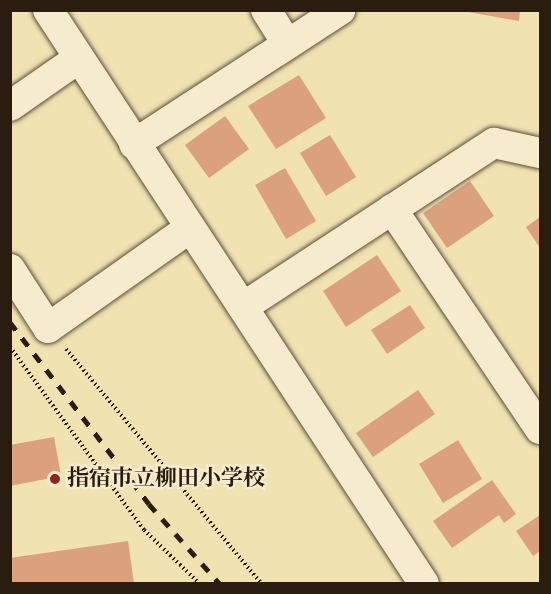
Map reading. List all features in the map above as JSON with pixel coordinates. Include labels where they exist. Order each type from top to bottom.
[{"type":"street","points":[[48,10],[424,584]]},
{"type":"street","points":[[266,10],[287,43]]},
{"type":"street","points":[[134,144],[340,10]]},
{"type":"street","points":[[10,106],[79,58]]},
{"type":"street","points":[[243,307],[494,142],[540,153]]},
{"type":"street","points":[[392,209],[540,429]]},
{"type":"street","points":[[10,269],[48,328],[190,228]]},
{"type":"path","points":[[48,328],[262,584]]},
{"type":"path","points":[[10,347],[144,530],[200,584]]},
{"type":"building","points":[[457,10],[520,10],[519,21]]},
{"type":"building","points":[[299,75],[326,118],[276,149],[248,106]]},
{"type":"building","points":[[225,116],[249,149],[209,178],[185,145]]},
{"type":"building","points":[[330,135],[356,177],[326,196],[300,153]]},
{"type":"building","points":[[285,168],[316,221],[286,239],[255,185]]},
{"type":"building","points":[[470,181],[494,216],[447,248],[423,213]]},
{"type":"building","points":[[540,217],[540,248],[526,227]]},
{"type":"building","points":[[377,255],[401,291],[346,327],[323,291]]},
{"type":"building","points":[[410,305],[425,328],[387,354],[371,330]]},
{"type":"building","points":[[418,390],[435,414],[373,457],[356,433]]},
{"type":"building","points":[[54,437],[61,476],[10,486],[10,445]]},
{"type":"building","points":[[458,440],[482,479],[443,503],[419,464]]},
{"type":"building","points":[[492,480],[516,514],[504,523],[499,515],[452,548],[433,521]]},
{"type":"building","points":[[540,515],[540,551],[533,556],[516,531]]},
{"type":"building","points":[[128,541],[134,584],[10,584],[10,558]]},
{"type":"railway","points":[[10,322],[149,504],[220,584]]},
{"type":"place","name":"指宿市立柳田小学校","points":[[55,479]]}]
